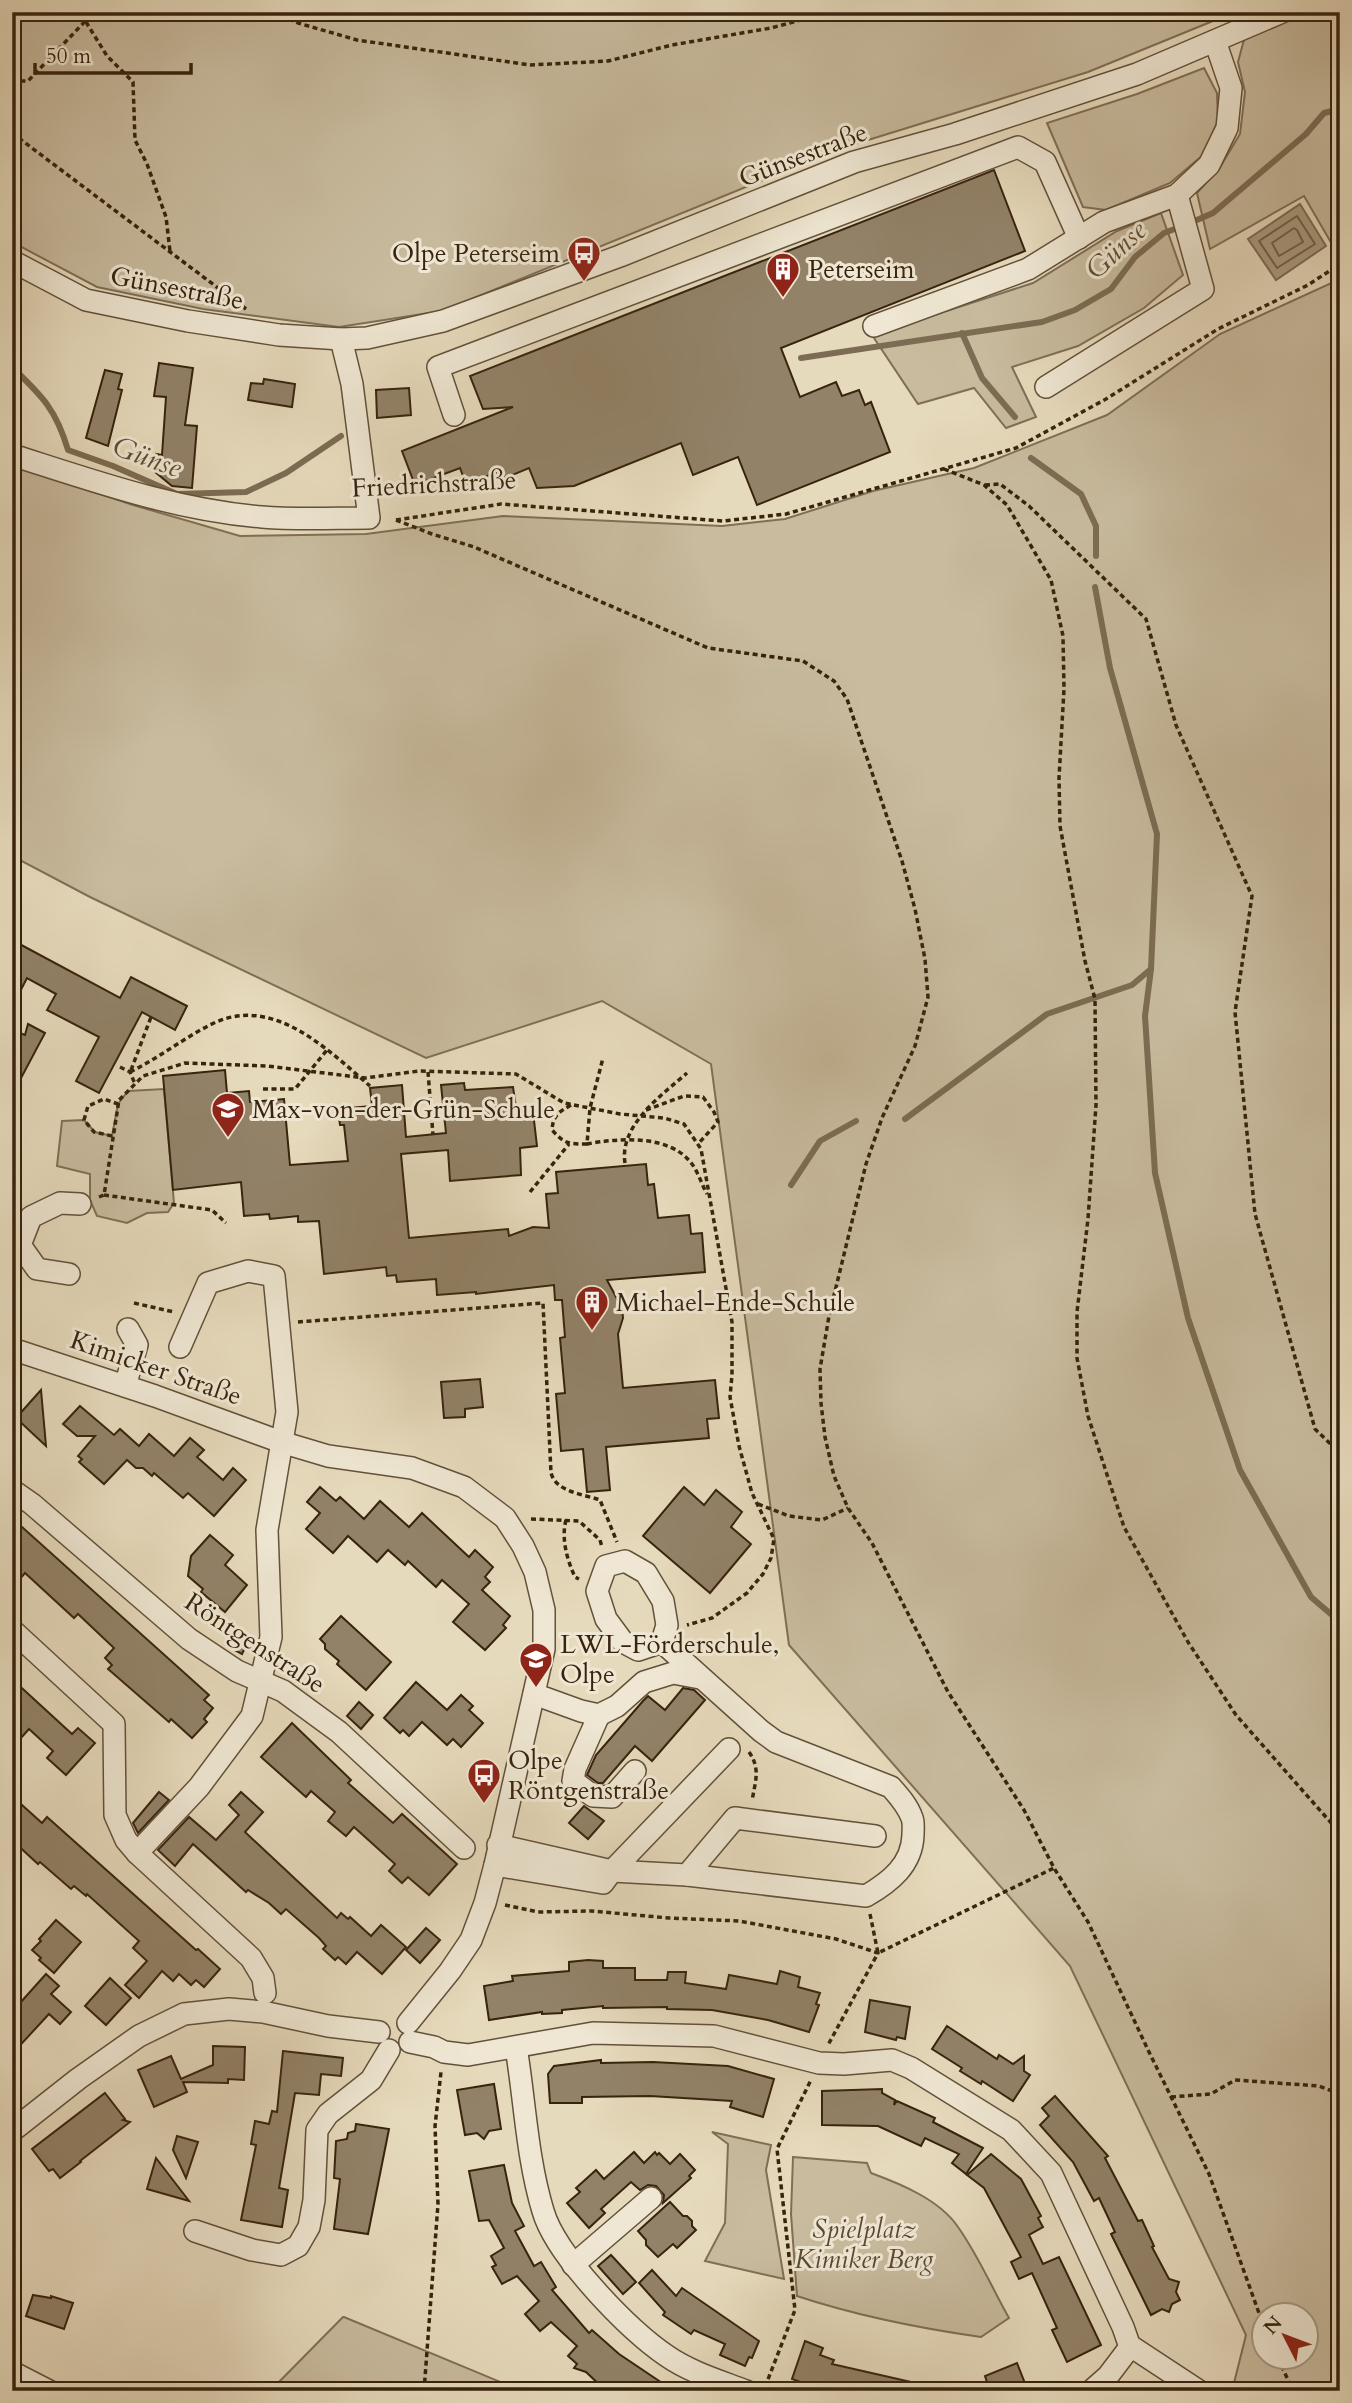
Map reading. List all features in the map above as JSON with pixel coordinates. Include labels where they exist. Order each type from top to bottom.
[{"type":"street","name":"Günsestraße","points":[[12,261],[86,300],[188,321],[279,335],[367,338],[443,321],[620,256],[854,162],[955,134],[1137,74],[1282,12]]},
{"type":"street","points":[[874,326],[1028,269],[1104,222],[1177,195],[1209,165],[1227,128],[1231,88],[1215,41]]},
{"type":"street","points":[[454,415],[438,367],[1018,147],[1045,162],[1079,238]]},
{"type":"street","points":[[1046,387],[1203,289],[1177,195]]},
{"type":"street","name":"Friedrichstraße","points":[[12,455],[134,494],[204,509],[263,517],[369,518],[352,384],[341,339]]},
{"type":"street","points":[[69,1273],[37,1269],[20,1245],[31,1217],[60,1203],[80,1204]]},
{"type":"street","points":[[137,1853],[199,1787],[252,1716],[261,1680],[271,1637],[267,1530],[288,1412],[274,1276],[248,1271],[208,1283],[180,1347]]},
{"type":"street","points":[[125,1386],[137,1345],[128,1329]]},
{"type":"street","name":"Kimicker Straße","points":[[12,1349],[328,1456],[412,1468],[464,1487],[505,1518]]},
{"type":"street","name":"Röntgenstraße","points":[[12,1490],[32,1504],[189,1639],[237,1671],[283,1691],[339,1732],[464,1848]]},
{"type":"street","points":[[12,2131],[78,2079],[139,2036],[184,2014],[229,2009],[263,2012],[384,2041],[401,2050],[409,2032],[471,1940],[485,1903],[544,1649],[544,1610],[536,1572],[505,1518]]},
{"type":"street","points":[[612,1871],[687,1875],[866,1896],[887,1884],[903,1866],[912,1845],[913,1820],[891,1787],[776,1742],[761,1731],[700,1678],[664,1633],[663,1601],[646,1573],[610,1570],[597,1591],[606,1619],[623,1642],[638,1650],[644,1668],[635,1688]]},
{"type":"street","points":[[12,1630],[114,1724],[115,1815],[126,1840],[251,1958],[263,1978],[265,1993]]},
{"type":"street","points":[[638,1650],[664,1633]]},
{"type":"street","points":[[534,1694],[581,1712],[599,1715],[617,1706],[644,1682],[673,1673],[700,1678]]},
{"type":"street","points":[[599,1715],[575,1769],[573,1781],[593,1796],[612,1797],[635,1771]]},
{"type":"street","points":[[497,1855],[603,1883],[612,1871],[738,1749]]},
{"type":"street","points":[[687,1875],[736,1818],[875,1836]]},
{"type":"street","points":[[195,2231],[252,2250],[281,2255],[298,2246],[309,2227],[314,2200],[317,2130],[328,2114],[372,2080],[384,2041],[385,2021],[390,2018],[403,2020],[409,2032],[444,2052],[468,2055],[593,2034],[714,2036],[819,2063],[892,2060],[911,2068],[1011,2130],[1051,2174],[1130,2347]]},
{"type":"street","points":[[516,2047],[531,2164],[543,2214],[555,2240],[573,2264],[636,2331],[668,2357],[746,2391]]},
{"type":"street","points":[[573,2264],[651,2198]]},
{"type":"street","points":[[1130,2347],[1129,2345],[1171,2380],[1199,2391]]},
{"type":"street","points":[[1091,2391],[1108,2376],[1130,2347]]},
{"type":"street","points":[[12,2372],[49,2391]]},
{"type":"path","points":[[12,81],[28,81],[94,12]]},
{"type":"path","points":[[273,12],[298,23],[357,40],[530,65],[608,61],[672,45],[771,28],[830,12]]},
{"type":"path","points":[[86,22],[107,56],[133,82],[135,140],[166,216],[170,251]]},
{"type":"path","points":[[12,133],[247,310]]},
{"type":"path","name":"Friedrichstraße","points":[[848,1508],[834,1476],[825,1437],[820,1369],[829,1316],[866,1164],[882,1118],[915,1046],[928,997],[925,960],[902,861],[847,699],[834,681],[803,662],[708,648],[474,547],[396,520],[502,504],[723,521],[786,514],[1016,448],[1106,399],[1218,329],[1308,285],[1340,264]]},
{"type":"path","points":[[944,469],[984,485],[1007,505],[1051,580],[1063,636],[1060,826],[1085,961],[1095,999],[1096,1105],[1088,1219],[1077,1312],[1077,1358],[1088,1416],[1124,1527],[1188,1642],[1236,1715],[1340,1833]]},
{"type":"path","points":[[984,485],[1000,484],[1029,506],[1146,619],[1176,725],[1252,897],[1235,1012],[1255,1214],[1315,1429],[1340,1453]]},
{"type":"path","points":[[130,1072],[215,1023],[239,1015],[277,1019],[314,1038],[370,1086]]},
{"type":"path","points":[[130,1072],[151,1017]]},
{"type":"path","points":[[263,1089],[295,1089],[328,1049]]},
{"type":"path","points":[[587,1144],[590,1108],[603,1058]]},
{"type":"path","points":[[104,1195],[119,1100],[143,1076],[185,1063],[267,1066],[360,1077],[428,1072],[516,1074],[564,1102],[664,1118],[684,1124],[701,1149],[733,1322],[730,1397],[739,1446],[752,1493],[775,1539],[771,1558],[763,1574],[747,1593],[712,1618],[664,1633]]},
{"type":"path","points":[[120,1067],[130,1072],[135,1084]]},
{"type":"path","points":[[428,1072],[433,1135]]},
{"type":"path","points":[[625,1163],[623,1150],[646,1110],[687,1073]]},
{"type":"path","points":[[646,1110],[684,1096],[703,1097],[718,1122],[698,1144]]},
{"type":"path","points":[[112,1136],[94,1132],[84,1120],[88,1106],[96,1102],[104,1099],[118,1104]]},
{"type":"path","points":[[573,1104],[553,1118],[552,1130],[560,1139],[569,1144],[587,1144],[611,1139],[661,1144],[680,1153],[692,1164],[709,1199]]},
{"type":"path","points":[[530,1192],[569,1144]]},
{"type":"path","points":[[80,1204],[104,1195],[212,1210],[226,1223]]},
{"type":"path","points":[[134,1303],[156,1307]]},
{"type":"path","points":[[279,1324],[543,1303],[551,1474],[553,1481],[561,1488],[600,1500],[610,1570]]},
{"type":"path","points":[[758,1504],[789,1516],[822,1520],[848,1508],[872,1544],[948,1692],[1024,1810],[1054,1868],[1088,1922],[1209,2174],[1256,2302]]},
{"type":"path","points":[[505,1518],[579,1521],[600,1540],[610,1570]]},
{"type":"path","points":[[566,1520],[562,1535],[575,1577],[610,1570]]},
{"type":"path","points":[[738,1749],[756,1762],[750,1819]]},
{"type":"path","points":[[764,2391],[795,2310],[776,2149],[878,1953],[1054,1868]]},
{"type":"path","points":[[866,1896],[878,1953]]},
{"type":"path","points":[[485,1903],[538,1912],[591,1911],[739,1921],[836,1939],[878,1953]]},
{"type":"path","points":[[424,2391],[438,2204],[435,2126],[444,2052]]},
{"type":"path","points":[[1171,2097],[1211,2095],[1235,2080],[1319,2086],[1340,2094]]},
{"type":"path","points":[[1285,2372],[1293,2391]]},
{"type":"green space","points":[[12,12],[1235,12],[1088,72],[839,149],[442,311],[339,327],[203,309],[97,287],[12,242]]},
{"type":"green space","points":[[1298,12],[1340,12],[1340,258],[1304,196],[1210,249],[1197,193],[1219,169],[1240,134],[1245,92],[1238,62],[1245,36]]},
{"type":"green space","points":[[1204,68],[1217,93],[1218,121],[1203,155],[1170,183],[1106,210],[1083,207],[1047,123],[1137,94]]},
{"type":"green space","points":[[1161,213],[1183,275],[1144,308],[1078,346],[1012,367],[1036,417],[1006,428],[974,388],[918,404],[872,335],[1033,283],[1117,231]]},
{"type":"green space","points":[[1340,279],[1340,2391],[1232,2391],[1246,2335],[1070,1966],[789,1645],[711,1064],[602,1001],[426,1058],[90,897],[12,856],[12,464],[133,505],[240,536],[366,534],[503,516],[722,526],[785,519],[873,491],[974,468],[1107,415],[1220,334]]},
{"type":"green space","points":[[164,1089],[174,1203],[168,1212],[147,1213],[127,1223],[97,1216],[90,1200],[90,1174],[57,1166],[62,1121],[84,1120],[95,1132],[112,1136],[118,1104],[128,1091]]},
{"type":"green space","points":[[712,2132],[771,2145],[766,2170],[784,2279],[705,2261],[725,2223],[728,2144]]},
{"type":"green space","name":"Spielplatz Kimiker Berg","points":[[793,2157],[867,2163],[871,2173],[907,2188],[941,2209],[965,2238],[1009,2318],[981,2337],[888,2321],[797,2296],[791,2214]]},
{"type":"green space","points":[[344,2317],[522,2391],[270,2391]]},
{"type":"water","points":[[1300,204],[1326,246],[1276,280],[1248,239]]},
{"type":"building","name":"Peterseim","points":[[994,170],[1025,251],[781,348],[800,397],[836,382],[842,396],[859,390],[865,405],[871,402],[890,452],[757,505],[738,457],[693,475],[681,443],[574,486],[537,488],[529,468],[505,478],[503,470],[466,484],[460,468],[415,485],[402,451],[513,407],[483,409],[470,376]]},
{"type":"building","points":[[159,363],[193,368],[185,425],[197,426],[192,488],[172,486],[154,471],[156,454],[162,455],[166,397],[154,396]]},
{"type":"building","points":[[105,370],[122,374],[118,389],[122,390],[108,446],[86,438]]},
{"type":"building","points":[[264,379],[295,384],[292,407],[248,400],[251,383],[263,384]]},
{"type":"building","points":[[409,388],[411,415],[377,418],[376,390]]},
{"type":"building","points":[[12,940],[120,998],[131,977],[187,1006],[175,1030],[142,1012],[99,1093],[76,1081],[99,1037],[47,1010],[56,994],[27,978],[12,1007]]},
{"type":"building","points":[[28,1024],[45,1033],[12,1095],[12,1030],[25,1035]]},
{"type":"building","points":[[225,1070],[227,1093],[249,1091],[250,1102],[284,1099],[290,1165],[348,1161],[344,1125],[340,1125],[338,1109],[372,1106],[370,1088],[402,1085],[406,1137],[446,1133],[441,1085],[464,1083],[465,1090],[513,1087],[517,1114],[533,1112],[537,1146],[520,1148],[521,1175],[450,1181],[448,1150],[401,1154],[409,1238],[508,1229],[509,1236],[533,1227],[549,1228],[546,1194],[558,1193],[556,1172],[646,1164],[648,1185],[654,1184],[658,1218],[689,1215],[691,1234],[702,1233],[705,1272],[607,1280],[622,1308],[623,1318],[618,1334],[623,1388],[715,1380],[719,1418],[707,1419],[709,1438],[606,1447],[610,1490],[587,1492],[583,1449],[561,1451],[556,1394],[565,1393],[560,1338],[565,1337],[562,1300],[555,1300],[554,1285],[476,1294],[437,1295],[436,1279],[397,1282],[396,1275],[387,1276],[386,1267],[324,1274],[319,1221],[298,1222],[298,1216],[270,1219],[269,1214],[244,1216],[241,1182],[173,1190],[163,1076]]},
{"type":"building","points":[[480,1379],[483,1407],[465,1409],[465,1417],[444,1418],[441,1382]]},
{"type":"building","points":[[41,1390],[46,1446],[16,1418]]},
{"type":"building","points":[[80,1406],[114,1435],[120,1429],[139,1446],[149,1434],[174,1456],[190,1438],[204,1450],[197,1457],[223,1480],[233,1468],[246,1480],[214,1516],[188,1493],[183,1498],[154,1473],[152,1476],[127,1460],[104,1484],[79,1462],[82,1459],[78,1456],[95,1436],[77,1436],[63,1424]]},
{"type":"building","points":[[320,1487],[336,1501],[340,1497],[364,1519],[380,1501],[409,1527],[422,1513],[469,1557],[475,1550],[493,1567],[485,1577],[490,1582],[482,1590],[510,1616],[503,1625],[506,1628],[485,1650],[453,1622],[469,1604],[442,1580],[436,1587],[408,1561],[405,1565],[388,1550],[377,1562],[348,1536],[333,1553],[306,1529],[320,1513],[307,1502]]},
{"type":"building","points":[[684,1487],[704,1505],[716,1490],[742,1512],[731,1527],[751,1544],[710,1593],[643,1536]]},
{"type":"building","points":[[12,1518],[209,1695],[204,1700],[213,1708],[204,1719],[207,1722],[192,1738],[171,1719],[169,1722],[108,1669],[112,1665],[105,1658],[114,1648],[78,1614],[74,1618],[25,1573],[12,1588]]},
{"type":"building","points":[[210,1535],[233,1555],[225,1565],[247,1585],[225,1612],[201,1592],[203,1589],[188,1576],[191,1556]]},
{"type":"building","points":[[341,1616],[391,1662],[366,1690],[337,1664],[339,1661],[325,1649],[325,1644],[320,1639]]},
{"type":"building","points":[[234,1629],[250,1637],[242,1654],[226,1645]]},
{"type":"building","points":[[12,1679],[72,1734],[78,1728],[95,1743],[66,1775],[47,1758],[53,1751],[29,1729],[20,1739],[12,1731]]},
{"type":"building","points":[[416,1682],[447,1710],[461,1695],[473,1706],[469,1710],[483,1723],[461,1747],[453,1739],[447,1745],[422,1722],[409,1736],[403,1730],[400,1733],[384,1718]]},
{"type":"building","points":[[683,1688],[694,1690],[705,1700],[652,1761],[635,1746],[603,1783],[598,1783],[587,1775],[596,1755],[648,1696],[665,1710]]},
{"type":"building","points":[[359,1702],[373,1715],[361,1729],[347,1716]]},
{"type":"building","points":[[292,1723],[351,1780],[348,1783],[393,1823],[402,1814],[457,1864],[429,1895],[408,1877],[402,1883],[389,1871],[395,1864],[354,1827],[346,1836],[328,1821],[335,1812],[311,1791],[306,1797],[261,1757]]},
{"type":"building","points":[[159,1792],[169,1800],[138,1833],[133,1823]]},
{"type":"building","points":[[241,1792],[263,1812],[245,1832],[337,1918],[341,1913],[348,1919],[350,1917],[371,1936],[381,1925],[406,1947],[382,1974],[357,1952],[346,1964],[338,1957],[335,1960],[323,1949],[326,1946],[319,1938],[286,1909],[281,1914],[269,1903],[248,1890],[246,1892],[193,1844],[175,1866],[158,1850],[189,1817],[216,1840],[239,1815],[229,1805]]},
{"type":"building","points":[[12,1796],[42,1823],[47,1817],[220,1969],[204,1987],[196,1980],[191,1985],[179,1974],[173,1981],[162,1971],[139,1998],[125,1985],[147,1961],[133,1948],[139,1941],[87,1894],[86,1896],[74,1886],[71,1889],[12,1840]]},
{"type":"building","points":[[584,1806],[604,1821],[588,1839],[569,1823]]},
{"type":"building","points":[[56,1920],[81,1942],[54,1973],[32,1950]]},
{"type":"building","points":[[426,1928],[440,1940],[420,1963],[406,1950]]},
{"type":"building","points":[[603,1961],[603,1968],[635,1968],[635,1980],[667,1980],[668,1972],[686,1972],[685,1983],[726,1989],[729,1975],[777,1984],[780,1971],[800,1977],[798,1987],[820,1993],[816,2004],[819,2005],[809,2032],[768,2020],[712,2010],[667,2007],[603,2006],[489,2020],[484,1986],[513,1981],[512,1976],[569,1971],[569,1962]]},
{"type":"building","points":[[46,1974],[59,1986],[51,1994],[71,2012],[60,2024],[49,2014],[12,2054],[12,2012]]},
{"type":"building","points":[[110,1978],[131,1998],[106,2025],[85,2006]]},
{"type":"building","points":[[870,2000],[910,2007],[905,2039],[897,2037],[896,2040],[865,2032]]},
{"type":"building","points":[[947,2026],[997,2059],[999,2055],[1013,2064],[1024,2056],[1024,2071],[1030,2075],[1013,2101],[982,2081],[981,2084],[960,2071],[962,2068],[932,2049]]},
{"type":"building","points":[[213,2046],[245,2047],[244,2080],[228,2079],[228,2083],[183,2082],[187,2092],[154,2107],[138,2070],[171,2056],[181,2079],[213,2065]]},
{"type":"building","points":[[283,2051],[343,2058],[341,2076],[321,2074],[319,2095],[295,2093],[279,2188],[288,2190],[282,2227],[241,2220],[256,2145],[251,2144],[255,2121],[269,2124],[272,2111],[277,2112]]},
{"type":"building","points":[[601,2060],[601,2063],[653,2062],[728,2066],[774,2079],[763,2117],[730,2107],[732,2101],[650,2096],[582,2097],[582,2103],[550,2103],[548,2074],[554,2066]]},
{"type":"building","points":[[494,2084],[501,2129],[489,2131],[484,2139],[477,2133],[465,2135],[457,2090]]},
{"type":"building","points":[[882,2089],[882,2093],[895,2100],[894,2105],[897,2101],[935,2118],[933,2122],[983,2148],[966,2174],[952,2163],[959,2154],[925,2138],[921,2146],[878,2126],[822,2125],[822,2091]]},
{"type":"building","points":[[105,2093],[125,2119],[123,2120],[130,2122],[60,2178],[53,2169],[49,2171],[32,2149]]},
{"type":"building","points":[[1055,2096],[1108,2156],[1105,2158],[1138,2221],[1142,2220],[1154,2246],[1152,2247],[1169,2279],[1179,2282],[1176,2292],[1180,2300],[1172,2304],[1169,2312],[1162,2309],[1151,2315],[1111,2234],[1115,2232],[1099,2198],[1094,2201],[1073,2162],[1040,2125],[1049,2116],[1042,2108]]},
{"type":"building","points":[[356,2124],[389,2129],[368,2234],[334,2229],[340,2179],[334,2178],[336,2141],[347,2139],[348,2133],[355,2131]]},
{"type":"building","points":[[177,2136],[198,2142],[186,2178],[173,2150]]},
{"type":"building","points":[[634,2152],[644,2163],[655,2152],[670,2164],[680,2154],[695,2170],[689,2176],[691,2178],[663,2203],[664,2195],[656,2186],[648,2185],[640,2190],[631,2182],[601,2209],[605,2213],[589,2228],[567,2203],[580,2192],[576,2188],[596,2170],[604,2179]]},
{"type":"building","points":[[991,2154],[1021,2179],[1041,2216],[1038,2218],[1043,2227],[1029,2235],[1043,2264],[1059,2257],[1101,2345],[1067,2362],[1052,2330],[1057,2328],[1032,2273],[1019,2279],[1011,2262],[1021,2257],[984,2188],[967,2175]]},
{"type":"building","points":[[156,2158],[189,2201],[147,2189]]},
{"type":"building","points":[[504,2165],[512,2203],[524,2226],[515,2231],[534,2266],[541,2262],[556,2287],[552,2290],[589,2333],[592,2330],[619,2354],[674,2391],[606,2391],[586,2372],[574,2368],[577,2364],[568,2356],[577,2346],[551,2322],[540,2331],[525,2314],[539,2301],[517,2276],[502,2284],[492,2267],[496,2265],[491,2256],[504,2248],[489,2220],[479,2221],[469,2171]]},
{"type":"building","points":[[670,2202],[692,2221],[696,2230],[677,2248],[673,2244],[658,2257],[646,2245],[646,2240],[638,2231]]},
{"type":"building","points":[[611,2255],[636,2282],[623,2294],[598,2266]]},
{"type":"building","points":[[652,2270],[676,2296],[682,2288],[759,2341],[752,2358],[749,2357],[745,2366],[720,2355],[725,2344],[694,2330],[691,2334],[663,2315],[665,2312],[639,2283]]},
{"type":"building","points":[[33,2295],[51,2296],[73,2303],[64,2329],[26,2316]]},
{"type":"building","points":[[805,2341],[823,2348],[820,2355],[834,2360],[832,2364],[920,2384],[919,2391],[825,2391],[792,2379]]},
{"type":"building","points":[[1017,2363],[1028,2391],[990,2391],[985,2376]]},
{"type":"waterway","name":"Günse","points":[[1190,223],[1213,213],[1306,134],[1324,113],[1340,109]]},
{"type":"waterway","name":"Günse","points":[[801,358],[1042,322],[1075,310],[1111,289],[1135,257],[1164,233],[1180,227]]},
{"type":"waterway","points":[[962,333],[982,378],[1015,417]]},
{"type":"waterway","name":"Günse","points":[[12,367],[47,404],[68,450],[177,494],[246,492],[286,473],[341,436]]},
{"type":"waterway","points":[[1031,458],[1081,494],[1096,526],[1096,556]]},
{"type":"waterway","points":[[1095,587],[1110,668],[1157,834],[1151,969],[1145,1016],[1155,1173],[1188,1318],[1240,1470],[1311,1597],[1340,1622]]},
{"type":"waterway","points":[[905,1119],[1047,1014],[1132,985],[1151,969]]},
{"type":"waterway","points":[[791,1185],[820,1141],[856,1121]]},
{"type":"place","name":"Olpe Peterseim","points":[[584,283]]},
{"type":"place","name":"Peterseim","points":[[783,299]]},
{"type":"place","name":"Max-von-der-Grün-Schule","points":[[228,1139]]},
{"type":"place","name":"Michael-Ende-Schule","points":[[592,1332]]},
{"type":"place","name":"LWL-Förderschule, Olpe","points":[[536,1689]]},
{"type":"place","name":"Olpe Röntgenstraße","points":[[484,1805]]}]
